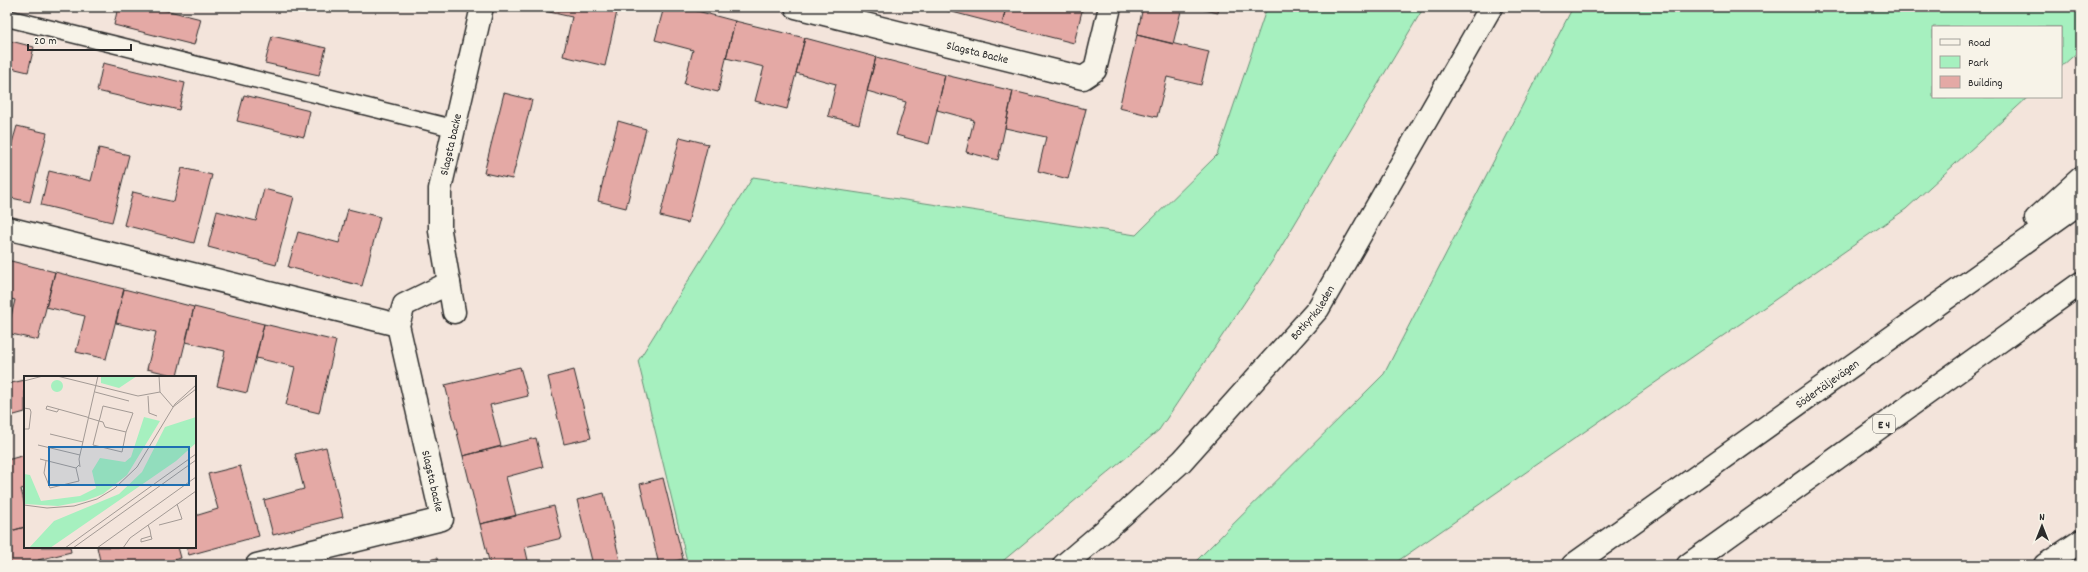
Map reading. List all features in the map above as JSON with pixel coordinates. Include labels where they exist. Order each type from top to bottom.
[{"type":"main road","name":"Slagsta backe","points":[[454,312],[440,231],[440,189],[482,7]]},
{"type":"main road","name":"Slagsta Backe","points":[[796,7],[1083,78],[1095,70],[1110,7]]},
{"type":"main road","name":"Botkyrkaleden","points":[[1064,565],[1117,520],[1182,461],[1318,309],[1491,7]]},
{"type":"main road","points":[[1963,286],[2081,178]]},
{"type":"main road","name":"Södertäljevägen","points":[[1573,565],[2081,202]]},
{"type":"main road","points":[[7,228],[398,325]]},
{"type":"main road","name":"Slagsta backe","points":[[257,565],[442,519],[398,325],[404,305],[449,283]]},
{"type":"main road","name":"E 4","points":[[1688,565],[2081,283]]},
{"type":"main road","points":[[2044,565],[2081,541]]},
{"type":"lane","points":[[7,18],[453,128]]},
{"type":"green space","points":[[1267,7],[1424,7],[1275,257],[1159,430],[998,565],[688,565],[638,361],[753,177],[1136,235],[1217,155]]},
{"type":"green space","points":[[1573,7],[2081,7],[2081,49],[2062,66],[2062,26],[1932,26],[1932,98],[2027,98],[1906,209],[1392,565],[1192,565],[1384,374]]},
{"type":"building","points":[[118,7],[153,7],[201,19],[194,45],[114,25]]},
{"type":"building","points":[[540,7],[618,7],[605,66],[563,56],[572,17],[540,10]]},
{"type":"building","points":[[664,7],[682,7],[735,21],[718,92],[684,84],[693,50],[655,40]]},
{"type":"building","points":[[933,7],[1006,7],[1002,25]]},
{"type":"building","points":[[1006,7],[1083,7],[1074,43],[1002,25]]},
{"type":"building","points":[[1143,7],[1182,7],[1173,44],[1137,35]]},
{"type":"building","points":[[1192,7],[1219,7],[1218,13]]},
{"type":"building","points":[[735,21],[805,38],[787,109],[755,101],[764,67],[726,58]]},
{"type":"building","points":[[1137,35],[1209,52],[1201,85],[1167,77],[1157,117],[1119,108]]},
{"type":"building","points":[[272,36],[326,48],[319,75],[265,63]]},
{"type":"building","points":[[805,38],[876,57],[859,124],[828,116],[836,84],[796,73]]},
{"type":"building","points":[[7,40],[34,47],[28,72],[7,67]]},
{"type":"building","points":[[876,57],[945,75],[929,144],[896,135],[906,102],[867,91]]},
{"type":"building","points":[[103,63],[185,83],[179,110],[97,91]]},
{"type":"building","points":[[945,75],[1013,91],[998,160],[966,152],[974,120],[937,110]]},
{"type":"building","points":[[1013,91],[1086,109],[1068,179],[1038,171],[1046,137],[1005,128]]},
{"type":"building","points":[[504,93],[532,100],[512,179],[484,173]]},
{"type":"building","points":[[244,95],[310,111],[304,137],[237,121]]},
{"type":"building","points":[[618,121],[646,129],[626,208],[598,201]]},
{"type":"building","points":[[17,126],[47,133],[30,202],[7,197],[7,160]]},
{"type":"building","points":[[680,137],[708,144],[688,223],[660,216]]},
{"type":"building","points":[[99,148],[129,155],[112,222],[41,205],[49,171],[91,181]]},
{"type":"building","points":[[182,168],[212,175],[194,243],[124,225],[133,192],[174,202]]},
{"type":"building","points":[[264,189],[294,197],[276,265],[208,247],[217,211],[256,221]]},
{"type":"building","points":[[348,209],[380,217],[362,286],[288,267],[298,232],[339,243]]},
{"type":"building","points":[[7,260],[55,272],[38,340],[7,333],[15,300],[7,298]]},
{"type":"building","points":[[55,272],[124,289],[106,359],[76,352],[85,316],[46,307]]},
{"type":"building","points":[[124,289],[194,307],[177,376],[147,369],[156,332],[116,323]]},
{"type":"building","points":[[194,307],[264,324],[247,393],[217,386],[225,351],[186,342]]},
{"type":"building","points":[[264,324],[336,341],[319,413],[286,405],[295,367],[256,358]]},
{"type":"building","points":[[520,367],[528,396],[490,405],[501,446],[463,456],[445,385]]},
{"type":"building","points":[[574,370],[591,438],[564,444],[548,377]]},
{"type":"building","points":[[24,380],[24,412],[7,417],[7,384]]},
{"type":"building","points":[[536,438],[543,467],[506,477],[516,516],[480,524],[463,456]]},
{"type":"building","points":[[326,447],[343,517],[273,535],[264,500],[304,489],[295,454]]},
{"type":"building","points":[[24,455],[24,488],[21,489],[24,502],[24,527],[7,532],[7,460]]},
{"type":"building","points":[[240,466],[259,536],[189,555],[186,548],[196,548],[196,516],[218,509],[208,474]]},
{"type":"building","points":[[663,478],[683,559],[659,565],[640,484]]},
{"type":"building","points":[[604,493],[621,565],[593,565],[577,500]]},
{"type":"building","points":[[554,506],[562,538],[525,547],[529,565],[490,565],[480,524]]},
{"type":"building","points":[[24,527],[24,548],[70,548],[71,552],[38,560],[39,565],[7,565],[7,532]]},
{"type":"building","points":[[97,548],[178,548],[181,558],[154,565],[101,565]]},
{"type":"building","points":[[437,558],[438,565],[408,565]]}]
